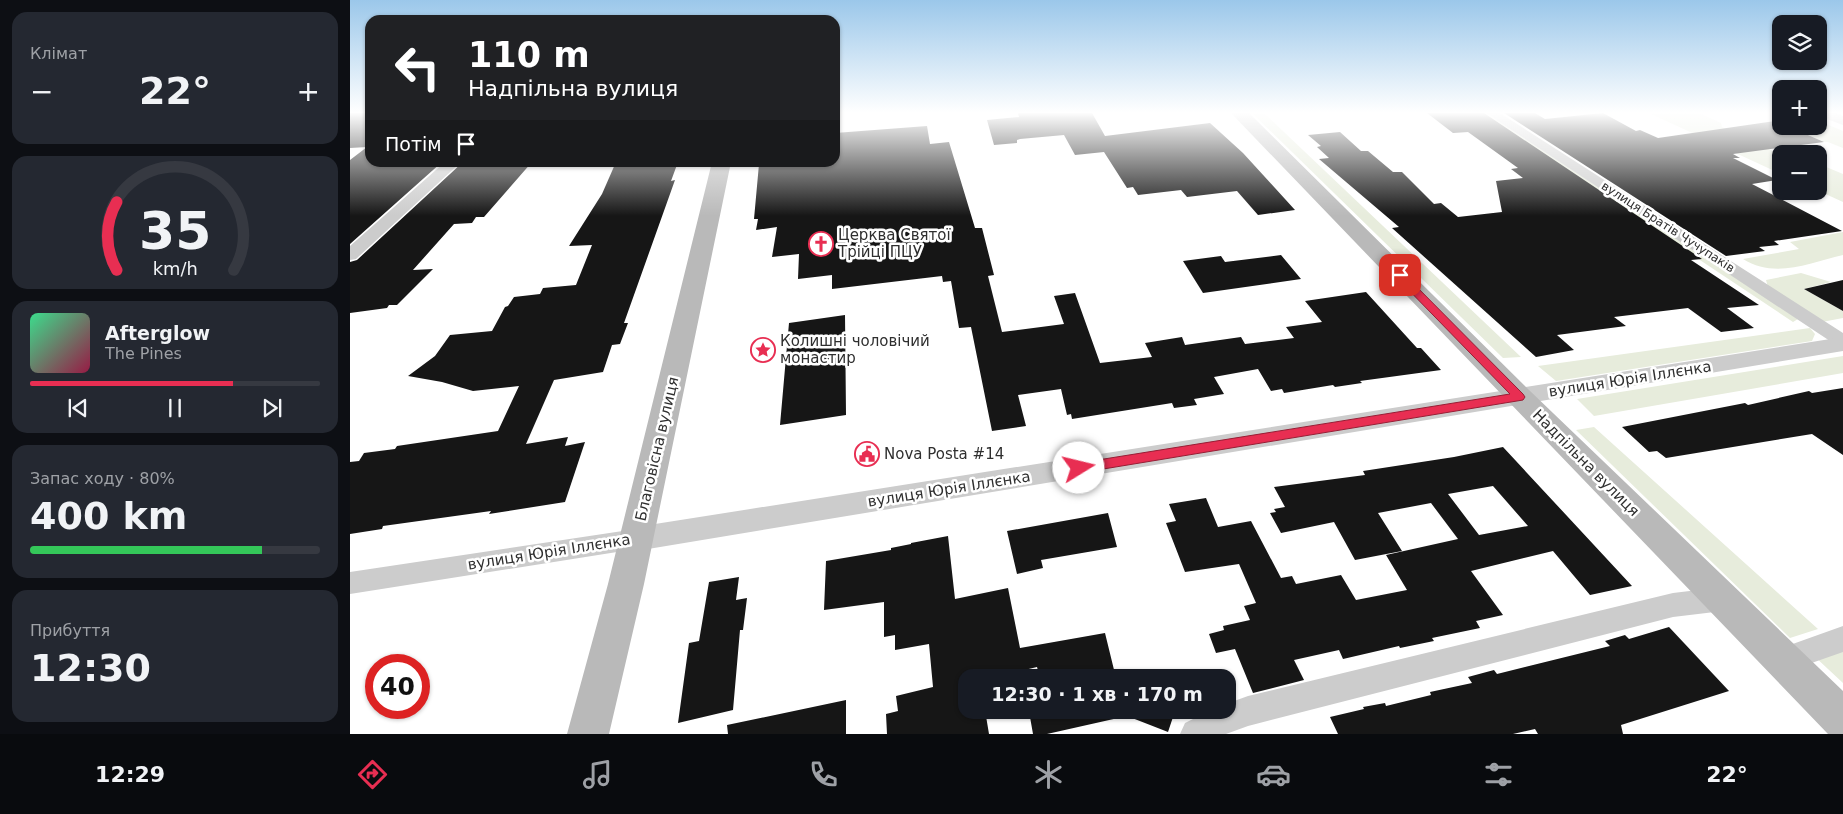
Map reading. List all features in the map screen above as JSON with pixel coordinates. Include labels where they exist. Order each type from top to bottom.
[{"type":"main road","name":"Надпільна вулиця","points":[[1273,147],[1494,369],[1519,397],[1843,720]]},
{"type":"main road","name":"Благовісна вулиця","points":[[588,734],[626,584],[721,167]]},
{"type":"street","name":"вулиця Братів Чучупаків","points":[[1544,147],[1843,343]]},
{"type":"street","points":[[350,254],[448,167]]},
{"type":"street","name":"вулиця Юрія Іллєнка","points":[[350,583],[636,539],[1843,343]]},
{"type":"street","points":[[1196,734],[1232,716],[1310,695],[1673,605],[1723,599]]},
{"type":"street","points":[[1783,660],[1843,639]]},
{"type":"green space","points":[[1287,147],[1300,147],[1521,357],[1503,358]]},
{"type":"green space","points":[[1530,147],[1538,147],[1798,319],[1793,322]]},
{"type":"green space","points":[[1723,147],[1765,147],[1772,151],[1772,170]]},
{"type":"green space","points":[[1827,167],[1843,174],[1843,202],[1827,195]]},
{"type":"green space","points":[[1843,232],[1843,255],[1792,268],[1780,269],[1755,265],[1743,259],[1799,249],[1790,242]]},
{"type":"green space","points":[[1801,273],[1831,282],[1804,289],[1843,311],[1843,318],[1822,322],[1768,287],[1766,280]]},
{"type":"green space","points":[[1810,328],[1815,334],[1812,341],[1556,381],[1538,366]]},
{"type":"green space","points":[[1843,356],[1843,373],[1594,416],[1577,399]]},
{"type":"green space","points":[[1594,427],[1818,629],[1790,638],[1576,430]]},
{"type":"green space","points":[[1843,650],[1843,683],[1813,655]]},
{"type":"building","points":[[840,147],[951,147],[975,228],[982,228],[994,275],[988,276],[1002,332],[1064,324],[1054,296],[1075,293],[1100,363],[1152,357],[1145,343],[1182,337],[1185,345],[1241,337],[1245,344],[1294,338],[1286,327],[1322,322],[1305,301],[1366,292],[1417,348],[1421,348],[1441,370],[1284,393],[1282,389],[1271,391],[1258,369],[1214,377],[1224,394],[1194,399],[1197,405],[1174,408],[1172,403],[1072,419],[1071,414],[1067,415],[1061,389],[1018,395],[1026,426],[992,431],[971,327],[959,328],[951,281],[943,282],[942,276],[832,289],[832,275],[798,279],[799,254],[772,257],[777,227],[756,230],[758,219],[754,219],[759,167],[840,167]]},
{"type":"building","points":[[1071,147],[1237,147],[1295,210],[1258,215],[1237,191],[1187,197],[1181,190],[1138,195],[1133,187],[1127,188],[1104,152],[1075,155]]},
{"type":"building","points":[[1317,147],[1357,147],[1361,151],[1368,151],[1393,172],[1402,172],[1434,204],[1441,203],[1458,217],[1502,212],[1496,181],[1523,178],[1511,169],[1518,168],[1489,147],[1535,147],[1702,259],[1691,260],[1759,305],[1727,308],[1754,328],[1721,332],[1688,308],[1614,317],[1626,326],[1557,335],[1574,350],[1536,357],[1392,228],[1399,227],[1319,159],[1329,158]]},
{"type":"building","points":[[1557,147],[1772,147],[1772,149],[1733,154],[1740,158],[1733,158],[1772,178],[1772,181],[1752,184],[1772,194],[1772,200],[1783,200],[1842,231],[1774,241],[1779,245],[1759,247],[1765,251],[1726,256]]},
{"type":"building","points":[[365,149],[365,167],[436,167],[350,244],[350,160]]},
{"type":"building","points":[[458,167],[528,167],[484,217],[476,217],[472,223],[454,224],[413,270],[433,269],[397,305],[350,313],[350,262],[357,260]]},
{"type":"building","points":[[614,167],[676,167],[671,181],[675,180],[624,323],[628,323],[620,344],[612,345],[603,372],[554,380],[526,444],[568,437],[565,446],[585,442],[565,502],[489,514],[491,511],[383,526],[382,529],[350,534],[350,462],[359,461],[364,453],[395,449],[397,446],[498,431],[519,386],[473,391],[442,382],[408,376],[435,356],[450,335],[492,331],[505,307],[508,306],[514,297],[540,294],[543,288],[576,285],[592,245],[569,246],[602,194]]},
{"type":"building","points":[[1281,255],[1301,279],[1203,293],[1183,261],[1221,256],[1225,262]]},
{"type":"building","points":[[1843,280],[1843,311],[1804,289]]},
{"type":"building","points":[[845,315],[846,415],[780,425],[789,323]]},
{"type":"building","points":[[1843,388],[1843,455],[1812,434],[1666,458],[1657,451],[1649,452],[1622,427],[1745,403],[1748,405],[1809,391],[1812,393]]},
{"type":"building","points":[[1503,447],[1632,586],[1590,595],[1553,551],[1471,571],[1503,615],[1476,621],[1480,628],[1432,638],[1434,641],[1400,648],[1399,646],[1343,659],[1339,650],[1294,660],[1304,680],[1253,693],[1235,649],[1216,653],[1209,634],[1224,630],[1223,626],[1250,620],[1244,606],[1256,603],[1239,564],[1185,572],[1166,523],[1176,521],[1169,504],[1206,498],[1218,527],[1251,521],[1281,578],[1292,576],[1296,584],[1341,575],[1356,600],[1407,590],[1386,555],[1458,539],[1431,503],[1378,513],[1402,551],[1355,560],[1334,522],[1281,533],[1270,513],[1276,512],[1274,509],[1285,507],[1274,487],[1365,475],[1363,471],[1454,457]],"holes":[[[1493,486],[1528,526],[1479,535],[1448,494]]]},
{"type":"building","points":[[1108,513],[1117,547],[1041,560],[1043,568],[1017,574],[1007,531]]},
{"type":"building","points":[[948,536],[955,599],[1008,588],[1020,648],[1105,633],[1114,669],[1038,669],[1037,667],[1028,669],[958,669],[958,719],[986,719],[989,734],[887,734],[886,714],[898,711],[896,696],[933,687],[929,644],[895,650],[895,635],[884,637],[884,602],[824,610],[826,561],[891,550],[891,548]]},
{"type":"building","points":[[739,577],[736,600],[747,598],[743,630],[740,630],[733,710],[678,723],[689,643],[699,641],[709,582]]},
{"type":"building","points":[[1669,627],[1729,691],[1621,725],[1623,734],[1538,734],[1535,729],[1513,734],[1338,734],[1330,717],[1364,709],[1363,707],[1385,703],[1386,706],[1431,695],[1430,692],[1472,683],[1468,677],[1494,670],[1497,674],[1610,646],[1605,641],[1625,635],[1629,639]]},
{"type":"building","points":[[846,700],[846,734],[728,734],[727,725]]},
{"type":"building","points":[[1030,719],[1114,719],[1047,734],[1033,734]]},
{"type":"building","points":[[1135,719],[1172,719],[1168,732]]},
{"type":"place","name":"Церква Святої Трійці ПЦУ","points":[[821,244]]},
{"type":"place","name":"Колишні чоловічий монастир","points":[[763,350]]},
{"type":"place","name":"Nova Posta #14","points":[[867,454]]},
{"type":"route","points":[[1079,468],[1519,397],[1494,369],[1400,275]]}]
